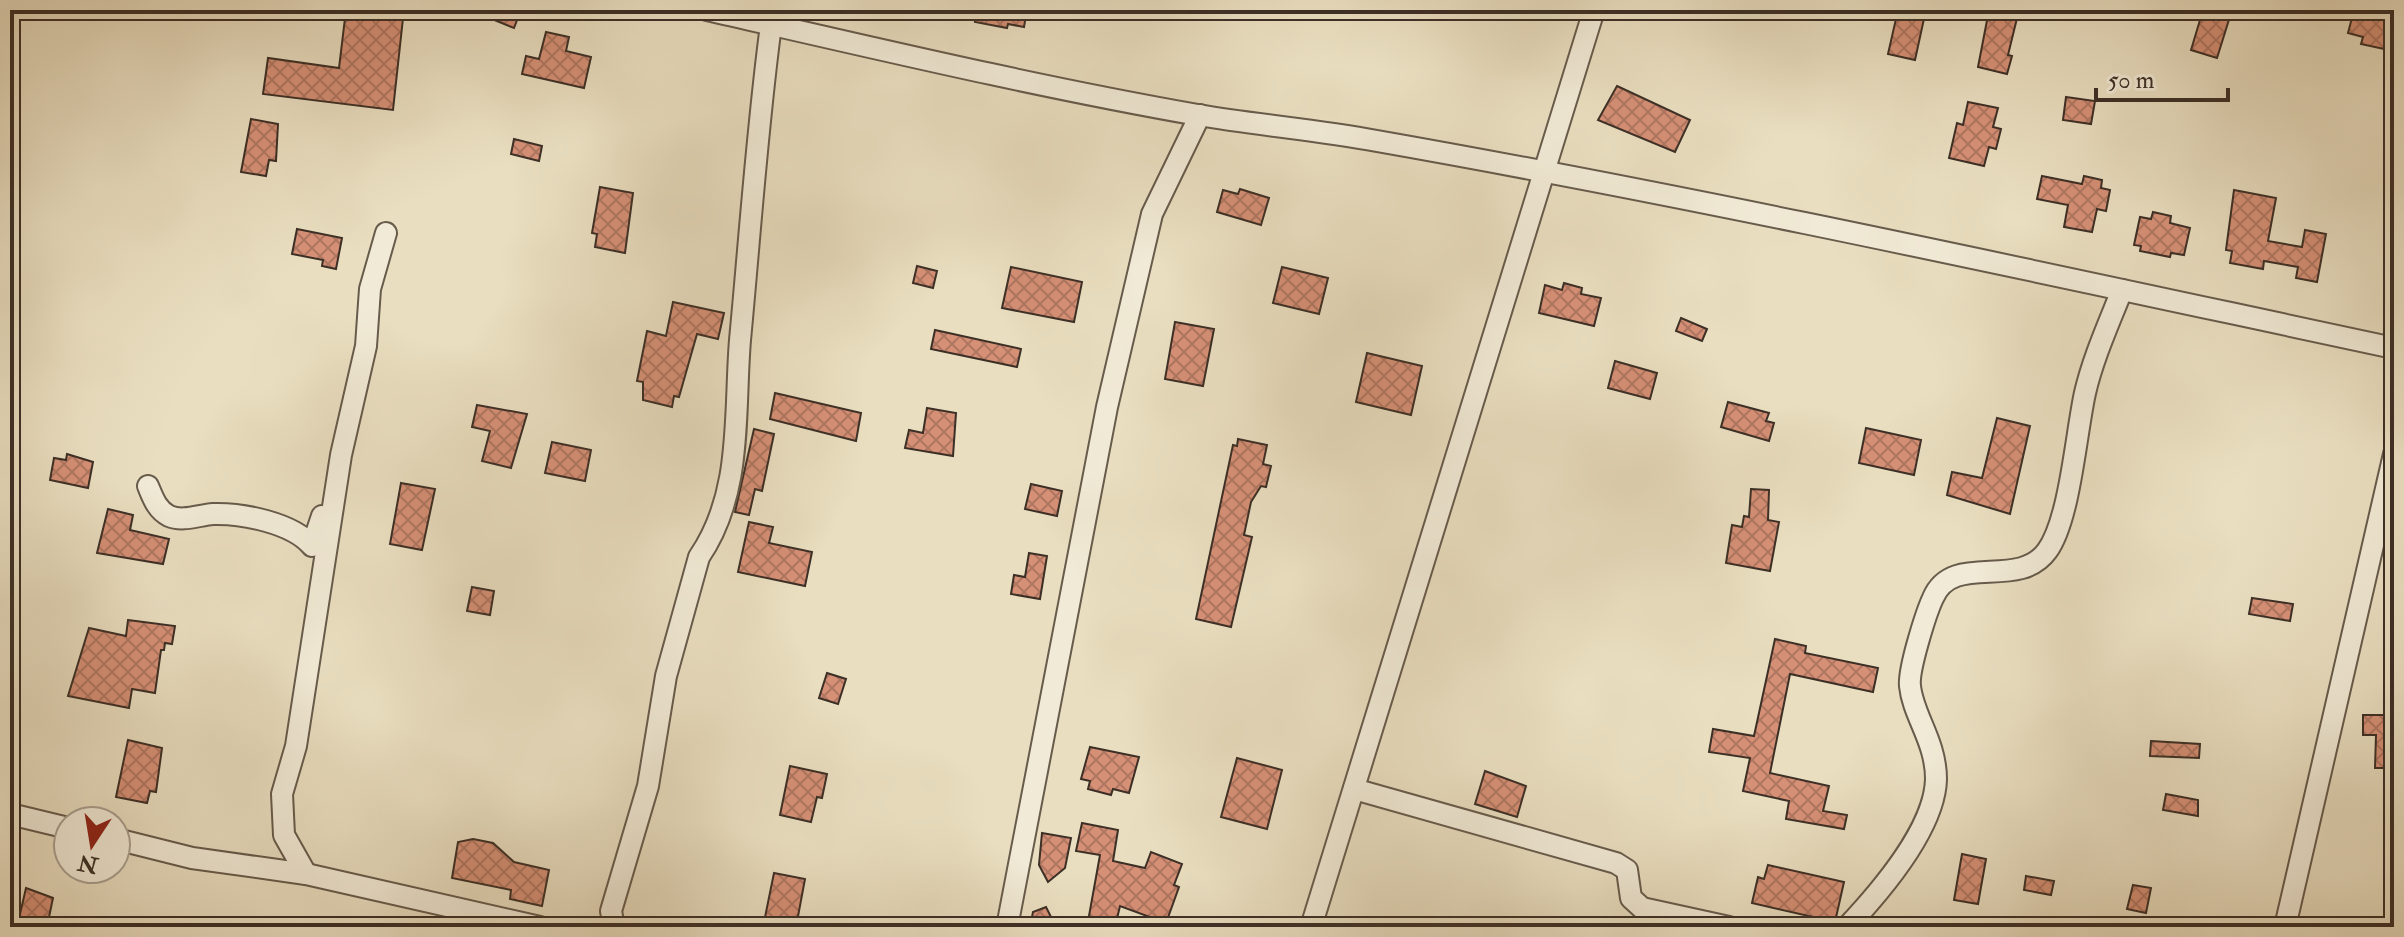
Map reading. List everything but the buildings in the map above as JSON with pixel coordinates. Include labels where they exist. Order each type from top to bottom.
[{"type":"street","points":[[707,10],[1013,79],[1200,115],[1375,140],[2122,290],[2394,348]]},
{"type":"street","points":[[1311,927],[1541,173],[1594,10]]},
{"type":"street","points":[[614,927],[611,911],[648,786],[666,676],[699,557],[710,541],[724,507],[734,461],[740,350],[771,25]]},
{"type":"street","points":[[1007,927],[1107,407],[1152,214],[1200,115]]},
{"type":"street","points":[[306,874],[284,835],[282,794],[296,746],[341,455],[366,346],[370,289],[386,233]]},
{"type":"street","points":[[1847,927],[1920,831],[1932,805],[1936,779],[1933,751],[1909,684],[1932,600],[1941,583],[1957,573],[1985,575],[2032,567],[2050,547],[2063,508],[2086,389],[2122,290]]},
{"type":"street","points":[[2285,927],[2394,454]]},
{"type":"street","points":[[148,486],[156,506],[169,516],[182,518],[217,514],[254,519],[303,535],[312,546],[341,455]]},
{"type":"street","points":[[1354,789],[1616,863],[1627,870],[1631,898],[1642,908],[1729,927]]},
{"type":"street","points":[[10,814],[52,824]]},
{"type":"street","points":[[132,843],[192,858],[306,874],[540,927]]}]
